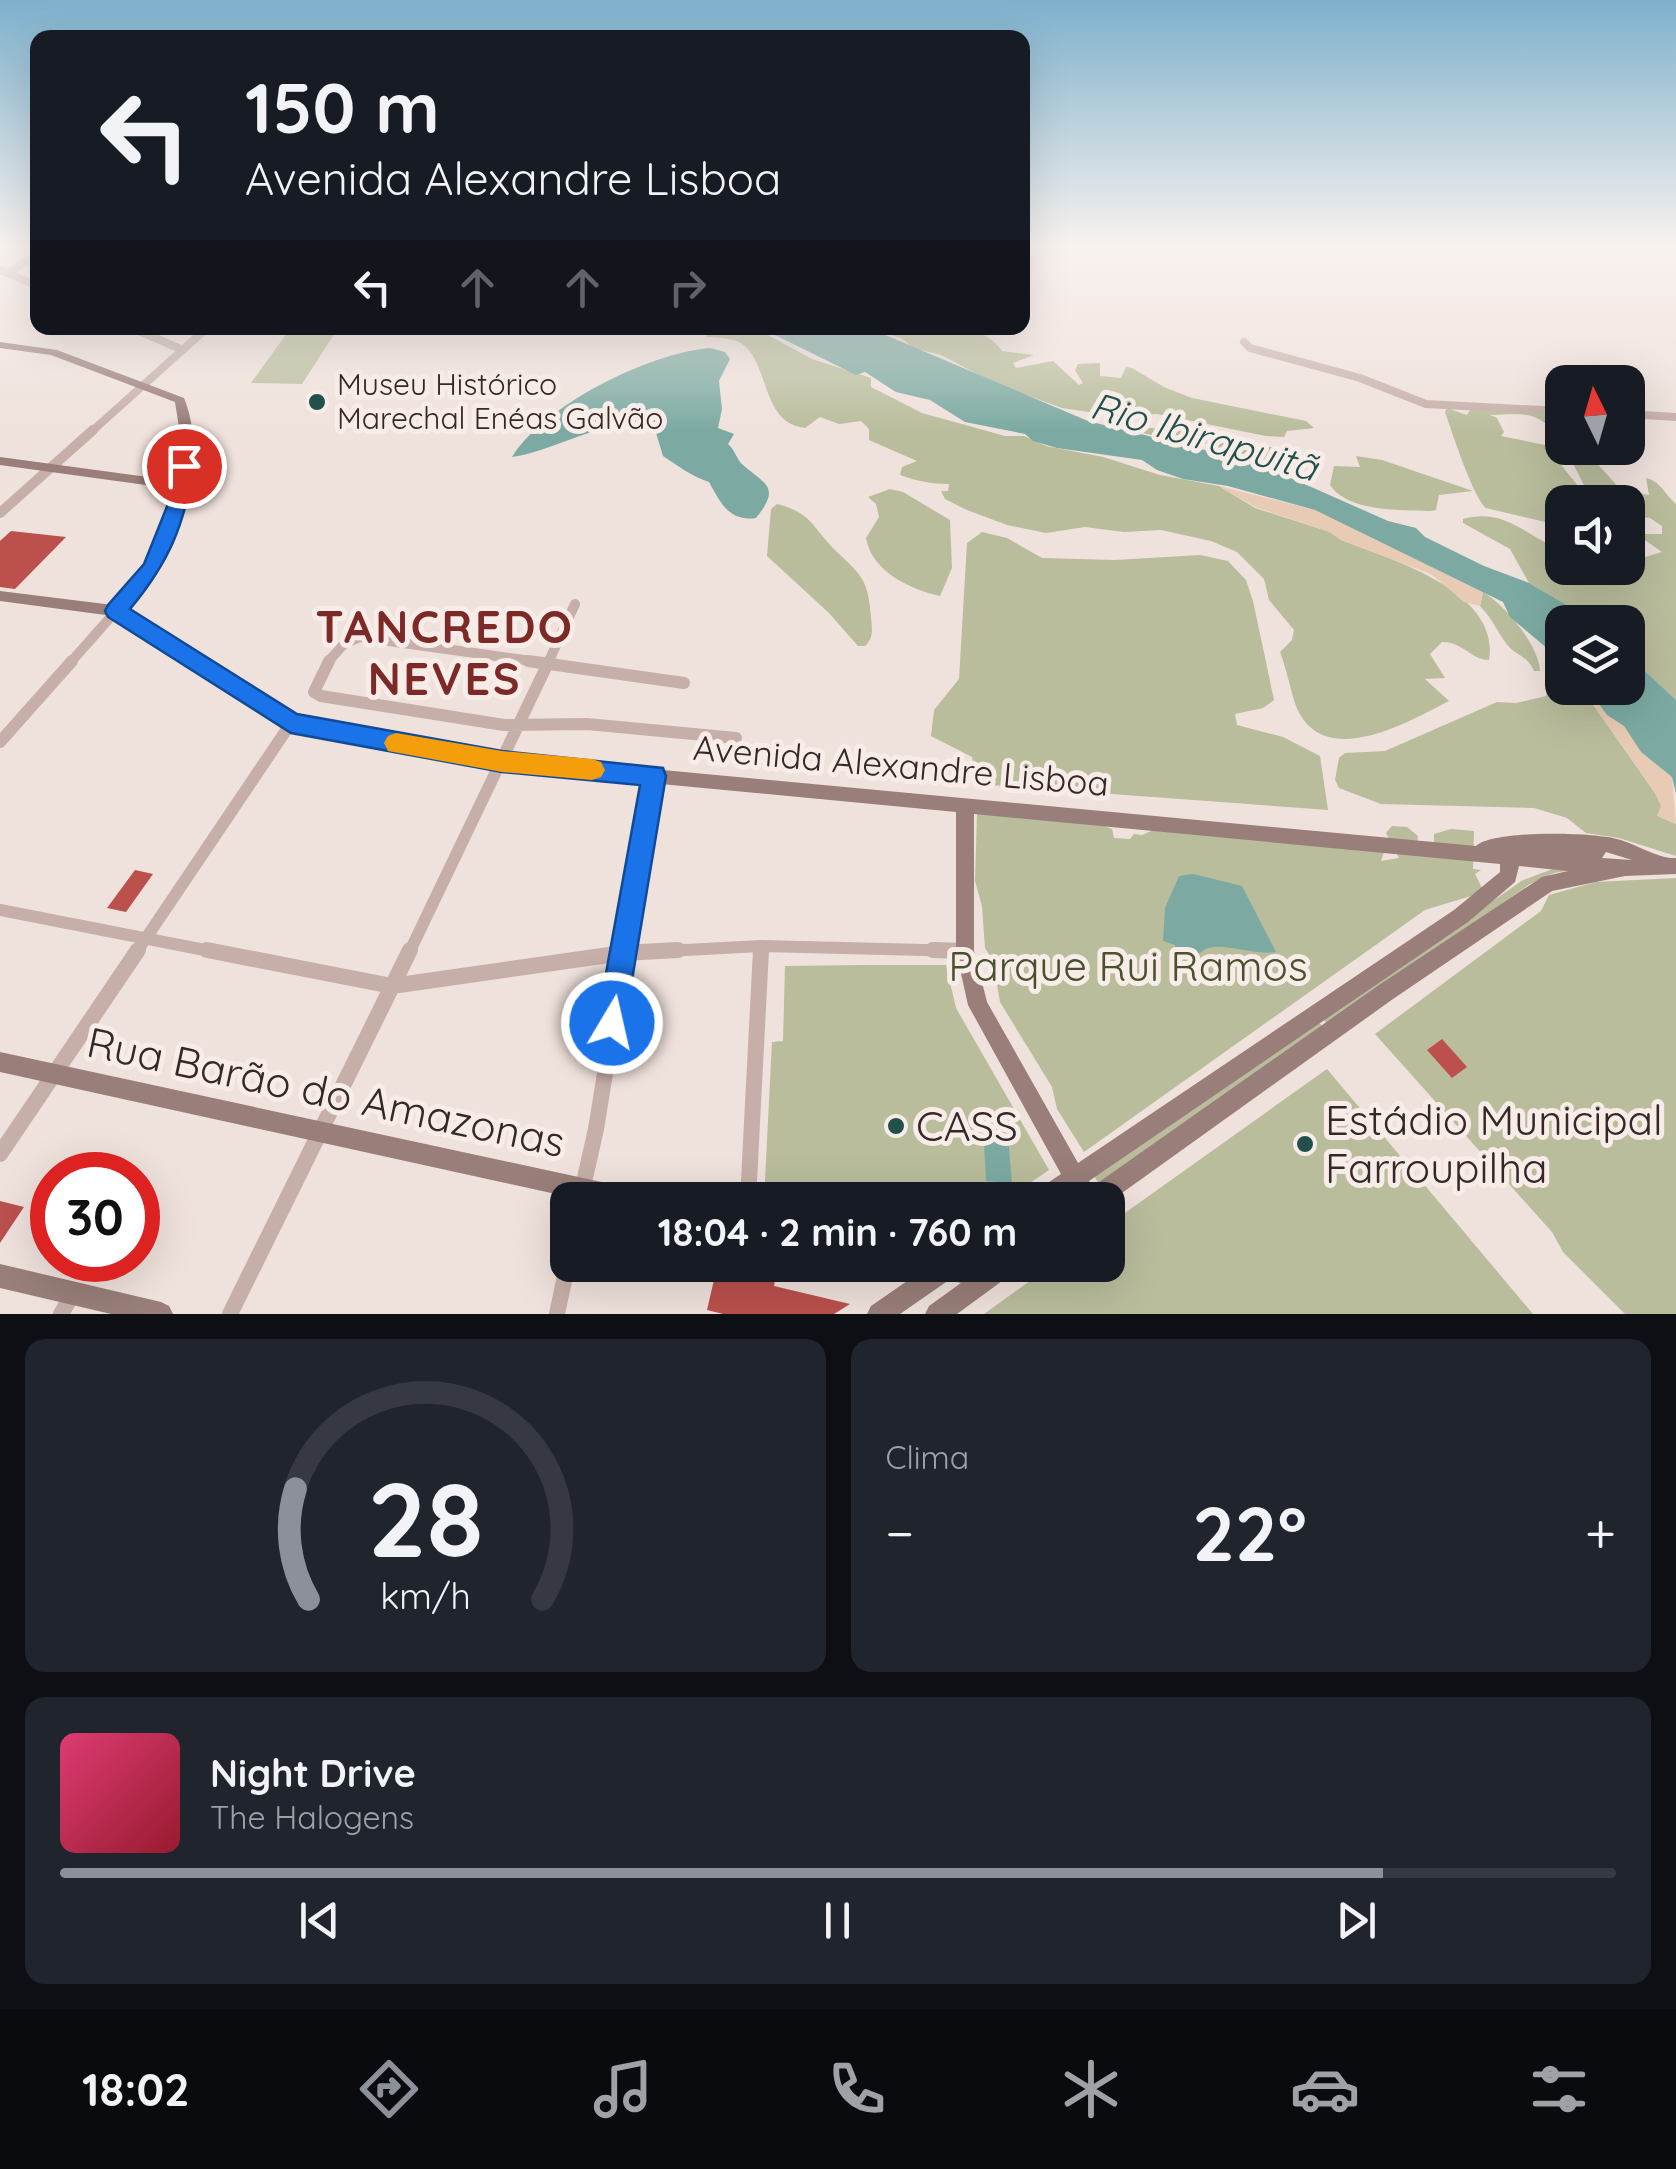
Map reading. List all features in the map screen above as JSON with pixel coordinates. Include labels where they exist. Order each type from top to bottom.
[{"type":"street","points":[[148,335],[183,350]]},
{"type":"street","points":[[0,513],[199,335]]},
{"type":"street","points":[[1244,342],[1260,352],[1360,378],[1426,404],[1545,410]]},
{"type":"street","points":[[0,344],[53,352],[173,395],[182,406],[188,445],[181,486],[153,567],[0,742]]},
{"type":"street","points":[[1645,415],[1676,417]]},
{"type":"street","points":[[0,461],[181,486]]},
{"type":"street","points":[[0,596],[116,611]]},
{"type":"street","points":[[230,1314],[502,762],[575,604]]},
{"type":"street","name":"Avenida Alexandre Lisboa","points":[[116,611],[291,723],[502,762],[1506,858]]},
{"type":"street","points":[[684,683],[360,638],[345,642],[317,681],[314,692],[472,722],[586,724],[736,738]]},
{"type":"street","points":[[0,1154],[291,723]]},
{"type":"street","points":[[583,1182],[654,776]]},
{"type":"street","points":[[965,804],[965,950],[978,1004],[1077,1182]]},
{"type":"street","points":[[1462,851],[1557,838],[1604,842],[1667,865]]},
{"type":"street","points":[[1506,858],[1585,850],[1667,865]]},
{"type":"street","points":[[1506,858],[1625,868]]},
{"type":"street","points":[[1067,1182],[1461,916],[1509,876],[1506,858]]},
{"type":"street","points":[[1116,1182],[1548,883],[1625,868],[1667,865]]},
{"type":"street","points":[[0,910],[392,986],[624,953],[762,946],[965,950]]},
{"type":"street","points":[[749,1182],[762,946]]},
{"type":"street","name":"Rua Barão do Amazonas","points":[[0,1062],[550,1188]]},
{"type":"street","points":[[0,1276],[161,1314]]},
{"type":"street","points":[[557,1314],[564,1282]]},
{"type":"street","points":[[879,1314],[922,1282]]},
{"type":"street","points":[[936,1314],[981,1282]]},
{"type":"street","points":[[61,1314],[74,1292]]},
{"type":"green space","points":[[286,335],[334,335],[302,384],[251,383]]},
{"type":"green space","points":[[768,335],[812,359],[871,378],[871,387],[922,413],[1005,436],[1024,436],[1046,446],[1103,457],[1160,475],[1219,486],[1255,508],[1330,532],[1438,581],[1478,615],[1488,636],[1489,660],[1442,642],[1430,654],[1445,678],[1425,679],[1449,701],[1367,736],[1326,736],[1309,726],[1294,700],[1280,652],[1292,640],[1294,630],[1269,600],[1264,579],[1237,552],[1211,541],[1161,530],[1124,532],[1085,527],[1046,533],[1007,525],[967,510],[945,499],[941,491],[948,491],[949,484],[900,475],[902,467],[917,461],[869,440],[869,429],[861,421],[839,424],[820,417],[805,428],[791,424],[774,406],[746,347],[732,340],[707,337]]},
{"type":"green space","points":[[891,335],[983,335],[1002,351],[1034,355],[1013,363],[1016,368],[1053,361],[1079,385],[1083,383],[1075,370],[1078,364],[1100,363],[1100,376],[1121,378],[1126,367],[1132,368],[1192,398],[1306,421],[1314,428],[1287,431],[1284,437],[1266,436],[1157,414],[1116,416],[1062,408],[996,384],[941,355],[913,348]]},
{"type":"green space","points":[[1447,408],[1467,415],[1470,410],[1545,412],[1545,424],[1532,416],[1490,415],[1497,418],[1504,432],[1501,436],[1545,445],[1545,465],[1561,465],[1577,485],[1545,485],[1545,522],[1486,508],[1463,463],[1445,412]]},
{"type":"green space","points":[[1127,426],[1201,432],[1302,454],[1315,464],[1282,464],[1189,440],[1141,433]]},
{"type":"green space","points":[[1356,456],[1382,460],[1473,491],[1439,495],[1436,510],[1430,511],[1362,505],[1338,494],[1330,485],[1334,466],[1360,467]]},
{"type":"green space","points":[[1574,465],[1598,465],[1617,485],[1584,485]]},
{"type":"green space","points":[[1646,478],[1659,485],[1676,504],[1676,700],[1645,671],[1645,605],[1566,605],[1529,583],[1510,549],[1463,523],[1463,519],[1492,517],[1545,542],[1545,585],[1645,585],[1645,557],[1662,552],[1645,540],[1645,534],[1662,534],[1662,526],[1645,517],[1645,494],[1649,495]]},
{"type":"green space","points":[[890,489],[903,492],[950,520],[952,568],[940,596],[894,577],[870,550],[866,538],[879,517],[876,504],[868,497]]},
{"type":"green space","points":[[777,504],[805,517],[862,579],[872,625],[865,646],[858,646],[829,613],[767,556],[771,509]]},
{"type":"green space","points":[[982,532],[1007,538],[1042,558],[1115,560],[1200,555],[1228,561],[1246,580],[1253,601],[1274,700],[1263,708],[1235,714],[1237,725],[1283,737],[1320,756],[1328,810],[977,784],[972,757],[931,736],[934,710],[959,679],[967,543]]},
{"type":"green space","points":[[1483,592],[1519,627],[1534,650],[1540,671],[1534,671],[1506,643],[1480,606]]},
{"type":"green space","points":[[1545,696],[1545,705],[1593,705],[1655,793],[1662,806],[1658,816],[1676,824],[1676,856],[1619,838],[1586,833],[1567,818],[1534,808],[1381,804],[1339,788],[1335,780],[1339,758],[1345,753],[1385,751],[1497,702],[1516,703]]},
{"type":"green space","name":"Parque Rui Ramos","points":[[977,813],[1104,826],[1112,829],[1114,838],[1130,839],[1134,834],[1158,828],[1384,852],[1381,861],[1399,858],[1386,833],[1392,826],[1407,827],[1418,836],[1417,846],[1434,845],[1434,834],[1451,829],[1474,831],[1473,869],[1481,870],[1475,874],[1484,892],[1425,910],[1084,1152],[1057,1109],[1052,1087],[1000,1002],[993,961],[985,948],[982,906],[975,881]]},
{"type":"green space","points":[[1558,867],[1573,870],[1554,873],[1530,884],[1328,1025],[1323,1019],[1523,880]]},
{"type":"green space","points":[[1676,878],[1676,1314],[1625,1314],[1563,1252],[1552,1232],[1375,1034],[1541,911],[1549,895],[1596,882]]},
{"type":"green space","name":"CASS","points":[[946,965],[956,1008],[1049,1170],[1031,1182],[765,1182],[772,1042],[783,1041],[785,966]]},
{"type":"green space","points":[[1319,1022],[1324,1029],[1102,1182],[1094,1176]]},
{"type":"green space","name":"Estádio Municipal Farroupilha","points":[[1327,1069],[1533,1314],[984,1314],[1028,1282],[1125,1282],[1125,1213]]},
{"type":"sand","points":[[1219,486],[1315,510],[1483,592],[1480,606],[1464,602],[1431,574],[1341,540],[1330,532],[1255,507]]},
{"type":"sand","points":[[1593,705],[1600,705],[1624,726],[1641,752],[1672,777],[1676,824],[1657,816],[1661,806]]},
{"type":"water","name":"Rio Ibirapuitã","points":[[775,335],[885,335],[1088,421],[1257,463],[1388,521],[1416,528],[1425,537],[1529,583],[1566,605],[1545,605],[1545,647],[1510,617],[1503,602],[1315,510],[1228,486],[1183,479],[1142,460],[1057,448],[1033,441],[1025,434],[965,422],[930,400],[896,392],[865,372],[856,375]]},
{"type":"water","points":[[710,348],[725,352],[730,359],[719,381],[722,409],[718,428],[734,434],[728,444],[741,463],[768,487],[768,499],[756,518],[732,514],[709,482],[663,456],[653,423],[618,425],[512,457],[547,419],[599,385],[657,360]]},
{"type":"water","points":[[1645,671],[1676,700],[1676,794],[1672,777],[1641,752],[1624,726],[1600,705],[1645,705]]},
{"type":"water","points":[[1193,874],[1242,886],[1276,952],[1210,947],[1191,960],[1174,956],[1175,945],[1163,941],[1165,908],[1179,876]]},
{"type":"water","points":[[983,1123],[1007,1124],[1012,1182],[986,1181]]},
{"type":"building","points":[[11,531],[66,537],[15,589],[0,587],[0,541]]},
{"type":"building","points":[[135,870],[153,874],[126,912],[107,908]]},
{"type":"building","points":[[1442,1039],[1467,1067],[1452,1078],[1427,1050]]},
{"type":"building","points":[[0,1201],[24,1207],[0,1243]]},
{"type":"building","points":[[713,1282],[775,1282],[774,1286],[850,1304],[834,1314],[723,1314],[707,1310]]},
{"type":"slow traffic","points":[[396,743],[502,762],[592,770]]},
{"type":"place","name":"Museu Histórico Marechal Enéas Galvão","points":[[317,402]]},
{"type":"place","name":"CASS","points":[[896,1126]]},
{"type":"place","name":"Estádio Municipal Farroupilha","points":[[1305,1144]]},
{"type":"district","name":"TANCREDO NEVES","points":[[445,653]]},
{"type":"route","points":[[184,466],[178,504],[153,567],[116,611],[291,723],[502,762],[654,776],[612,1023]]}]
